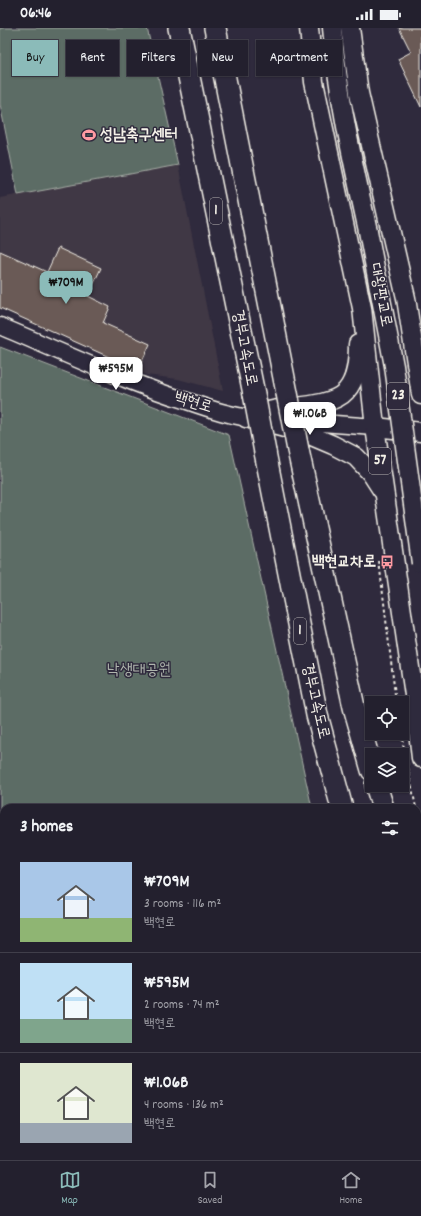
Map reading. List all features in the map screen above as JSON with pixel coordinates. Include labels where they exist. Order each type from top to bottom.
[{"type":"highway","name":"경부고속도로","points":[[179,28],[254,394],[317,715],[341,804]]},
{"type":"highway","name":"경부고속도로","points":[[215,28],[298,450],[354,708],[366,748]]},
{"type":"highway","points":[[378,792],[382,804]]},
{"type":"main road","name":"대왕판교로","points":[[309,28],[314,82],[362,308],[375,427],[385,495]]},
{"type":"main road","name":"대왕판교로","points":[[332,28],[337,77],[343,113],[394,366],[421,563]]},
{"type":"main road","name":"대왕판교로","points":[[350,28],[360,93],[406,298],[421,395]]},
{"type":"main road","points":[[406,298],[421,351]]},
{"type":"main road","points":[[246,418],[272,410],[327,403],[346,392],[353,381],[358,358],[358,338],[362,308]]},
{"type":"main road","name":"백현로","points":[[0,326],[108,373],[159,392],[219,411],[246,418],[375,427]]},
{"type":"main road","points":[[246,418],[307,434],[334,445],[356,457],[371,473],[385,495]]},
{"type":"main road","name":"57","points":[[375,427],[421,432]]},
{"type":"main road","name":"57","points":[[385,495],[414,694],[421,758]]},
{"type":"path","points":[[402,740],[415,804]]},
{"type":"shaded area","points":[[178,165],[223,391],[178,379],[146,375],[0,309],[0,198]]},
{"type":"green space","name":"성남축구센터","points":[[0,28],[147,28],[150,40],[127,40],[127,76],[158,76],[178,165],[18,195],[0,104]]},
{"type":"green space","name":"낙생대공원","points":[[0,347],[229,435],[311,804],[0,804]]},
{"type":"building","points":[[399,28],[421,28],[421,107],[398,59],[411,52]]},
{"type":"building","points":[[58,248],[101,268],[88,296],[110,307],[103,323],[150,344],[138,370],[0,308],[0,251],[47,272]]},
{"type":"place","name":"성남축구센터","points":[[89,135]]},
{"type":"place","name":"백현교차로","points":[[387,562]]}]
